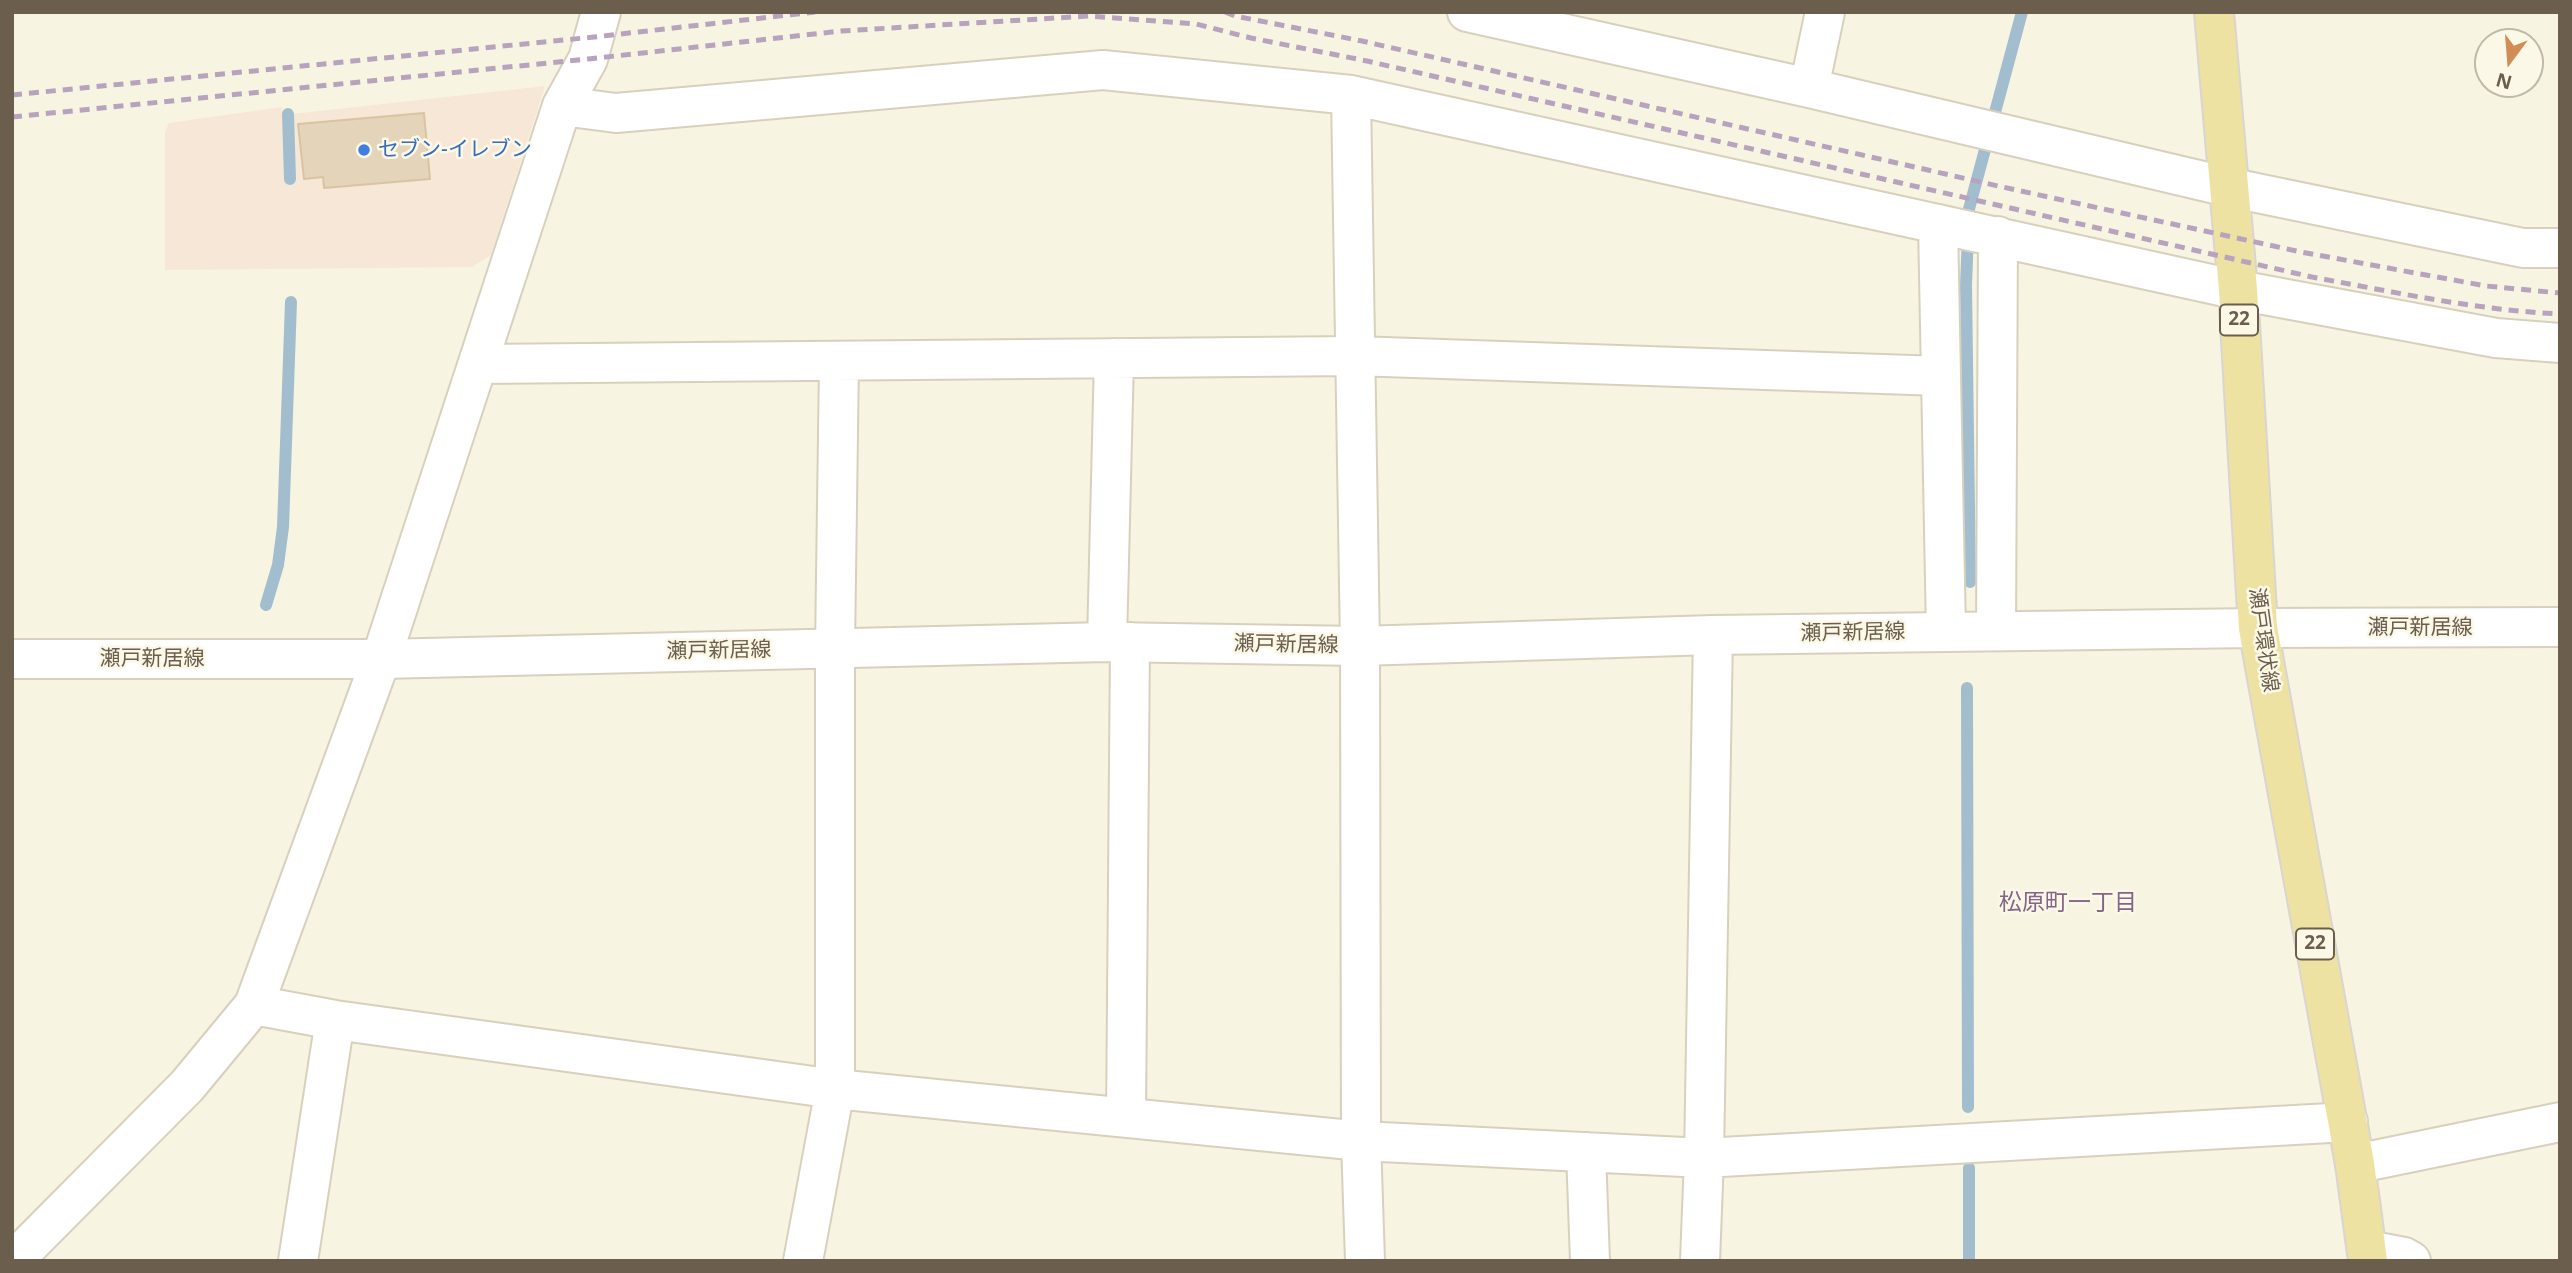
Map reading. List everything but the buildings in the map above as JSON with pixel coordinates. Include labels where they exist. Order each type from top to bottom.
[{"type":"main road","name":"瀬戸環状線","points":[[2214,12],[2238,290],[2258,628],[2348,1122],[2367,1255]]},
{"type":"street","points":[[13,1261],[187,1086],[254,1005],[381,659],[562,106],[588,59],[601,12]]},
{"type":"street","points":[[1809,88],[1825,12]]},
{"type":"street","points":[[1488,14],[2228,187],[2523,248],[2560,248]]},
{"type":"street","points":[[562,106],[616,113],[1103,70],[1351,95],[2238,290],[2496,338],[2560,343]]},
{"type":"street","points":[[1351,95],[1360,646],[1361,1141],[1365,1261]]},
{"type":"street","points":[[1941,225],[1946,632]]},
{"type":"street","points":[[1992,235],[1996,631]]},
{"type":"street","points":[[478,364],[1355,356],[1941,376]]},
{"type":"street","points":[[1114,358],[1126,1118]]},
{"type":"street","points":[[803,1261],[835,1089],[835,648],[839,360]]},
{"type":"street","name":"瀬戸新居線","points":[[12,659],[381,659],[1119,642],[1360,646],[1713,635],[2560,627]]},
{"type":"street","points":[[1700,1261],[1713,635]]},
{"type":"street","points":[[254,1005],[335,1020],[835,1089],[1361,1141],[1704,1158],[2348,1122]]},
{"type":"street","points":[[298,1261],[335,1020]]},
{"type":"street","points":[[2355,1164],[2560,1122]]},
{"type":"street","points":[[1586,1152],[1590,1261]]},
{"type":"street","points":[[2367,1255],[2404,1256],[2411,1261]]},
{"type":"shaded area","points":[[545,86],[491,255],[472,267],[165,270],[165,132],[169,123],[282,107],[283,115]]},
{"type":"waterway","points":[[1970,582],[1966,285],[1969,209],[2022,12]]},
{"type":"waterway","points":[[288,114],[290,179]]},
{"type":"waterway","points":[[266,605],[278,565],[283,527],[291,302]]},
{"type":"waterway","points":[[1967,688],[1968,1107]]},
{"type":"waterway","points":[[1969,1168],[1969,1261]]},
{"type":"railway","points":[[12,95],[594,37],[815,12]]},
{"type":"railway","points":[[1225,12],[2301,252],[2486,286],[2560,293]]},
{"type":"railway","points":[[12,117],[841,31],[1089,16],[1196,24],[2312,277],[2466,304],[2560,314]]},
{"type":"place","name":"セブン-イレブン","points":[[364,150]]},
{"type":"district","name":"松原町一丁目","points":[[2068,903]]}]
